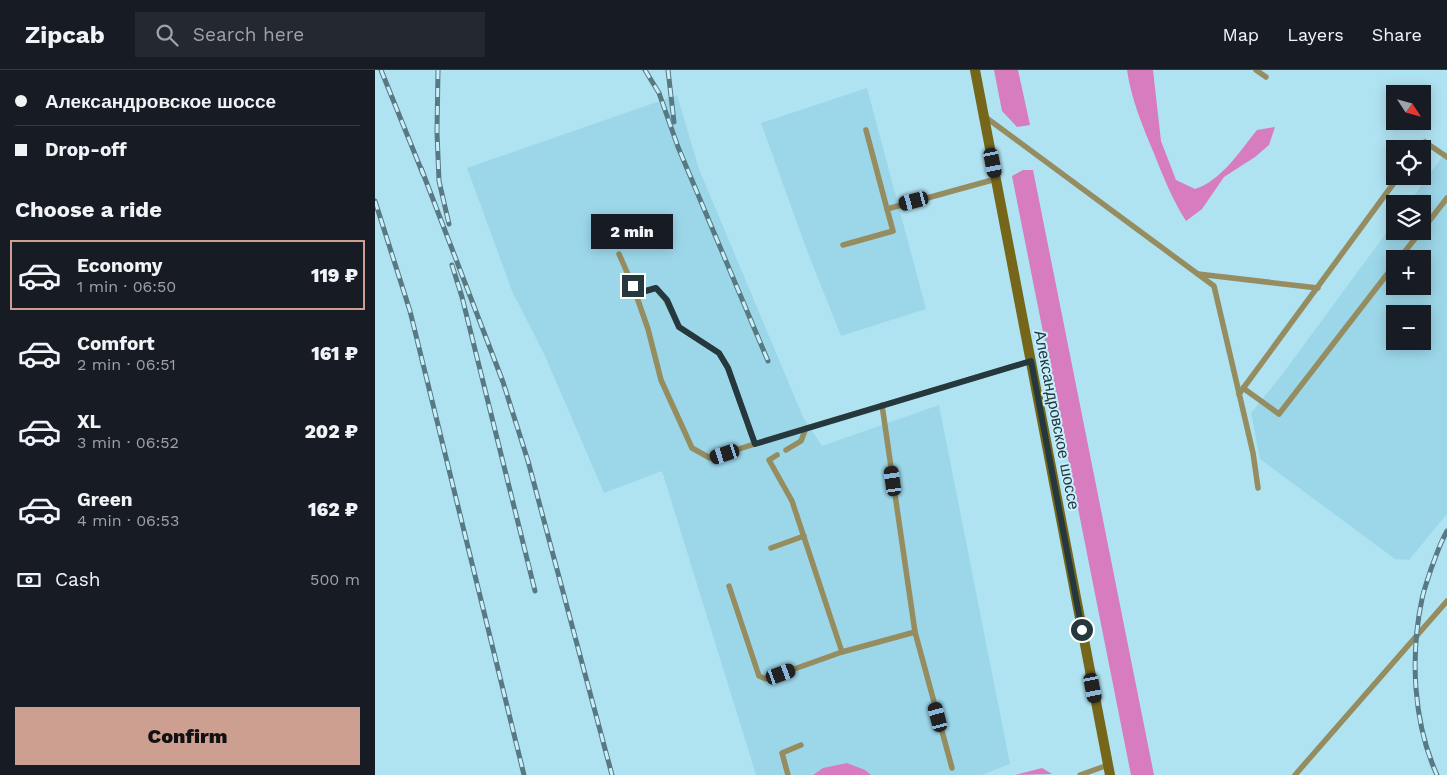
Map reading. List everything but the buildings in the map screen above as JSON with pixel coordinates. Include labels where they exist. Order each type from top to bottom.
[{"type":"main road","name":"Александровское шоссе","points":[[975,70],[1109,770]]},
{"type":"lane","points":[[1256,70],[1266,77]]},
{"type":"lane","points":[[984,116],[1214,286],[1253,453],[1258,488]]},
{"type":"lane","points":[[843,245],[893,230],[866,130]]},
{"type":"lane","points":[[1431,146],[1447,156]]},
{"type":"lane","points":[[887,209],[996,179]]},
{"type":"lane","points":[[1239,394],[1392,185]]},
{"type":"lane","points":[[1431,218],[1447,198]]},
{"type":"lane","points":[[1406,250],[1414,240]]},
{"type":"lane","points":[[619,254],[647,329],[661,380],[692,448],[710,458],[1031,361]]},
{"type":"lane","points":[[1197,274],[1318,288]]},
{"type":"lane","points":[[1243,388],[1279,414],[1386,276]]},
{"type":"lane","points":[[635,294],[656,288],[667,300],[679,327],[719,353],[728,368],[755,444]]},
{"type":"lane","points":[[882,405],[915,632],[951,768]]},
{"type":"lane","points":[[786,450],[801,441],[806,428]]},
{"type":"lane","points":[[777,455],[769,460],[793,501],[842,652]]},
{"type":"lane","points":[[771,548],[804,536]]},
{"type":"lane","points":[[729,586],[759,676],[766,679],[842,652],[915,632]]},
{"type":"lane","points":[[1295,775],[1447,601]]},
{"type":"lane","points":[[788,775],[782,753],[801,745]]},
{"type":"lane","points":[[1080,775],[1109,770]]},
{"type":"shaded area","points":[[994,70],[1018,70],[1030,125],[1017,127],[1002,111]]},
{"type":"shaded area","points":[[1127,70],[1153,70],[1161,141],[1176,180],[1195,189],[1222,172],[1257,130],[1275,127],[1269,145],[1255,157],[1224,177],[1202,209],[1186,221],[1168,187],[1145,131],[1134,101]]},
{"type":"shaded area","points":[[867,88],[926,309],[841,336],[806,248],[761,123]]},
{"type":"shaded area","points":[[677,95],[699,169],[803,417],[822,446],[939,405],[1010,764],[982,775],[756,775],[662,471],[604,493],[545,356],[512,291],[467,168]]},
{"type":"shaded area","points":[[1447,150],[1447,514],[1409,560],[1395,559],[1260,459],[1251,413],[1281,376],[1386,233],[1386,240],[1431,240],[1431,195],[1414,195],[1422,185],[1431,185],[1431,172]]},
{"type":"shaded area","points":[[1023,170],[1033,170],[1154,775],[1131,775],[1012,176]]},
{"type":"shaded area","points":[[847,763],[865,770],[871,775],[813,775],[823,768]]},
{"type":"shaded area","points":[[1042,768],[1052,774],[1015,775]]},
{"type":"railway","points":[[381,70],[423,174]]},
{"type":"railway","points":[[438,70],[437,132],[439,181],[449,224]]},
{"type":"railway","points":[[645,70],[659,93],[678,147],[768,361]]},
{"type":"railway","points":[[668,70],[674,122]]},
{"type":"railway","points":[[421,168],[503,382],[528,461],[612,775]]},
{"type":"railway","points":[[375,201],[410,311],[524,775]]},
{"type":"railway","points":[[452,265],[462,297],[535,591]]},
{"type":"railway","points":[[1437,775],[1423,733],[1416,688],[1415,666],[1418,621],[1422,599],[1431,569],[1447,531]]},
{"type":"route","points":[[633,286],[635,294],[656,288],[667,300],[679,327],[719,353],[728,368],[755,444],[1031,361],[1082,630]]}]
